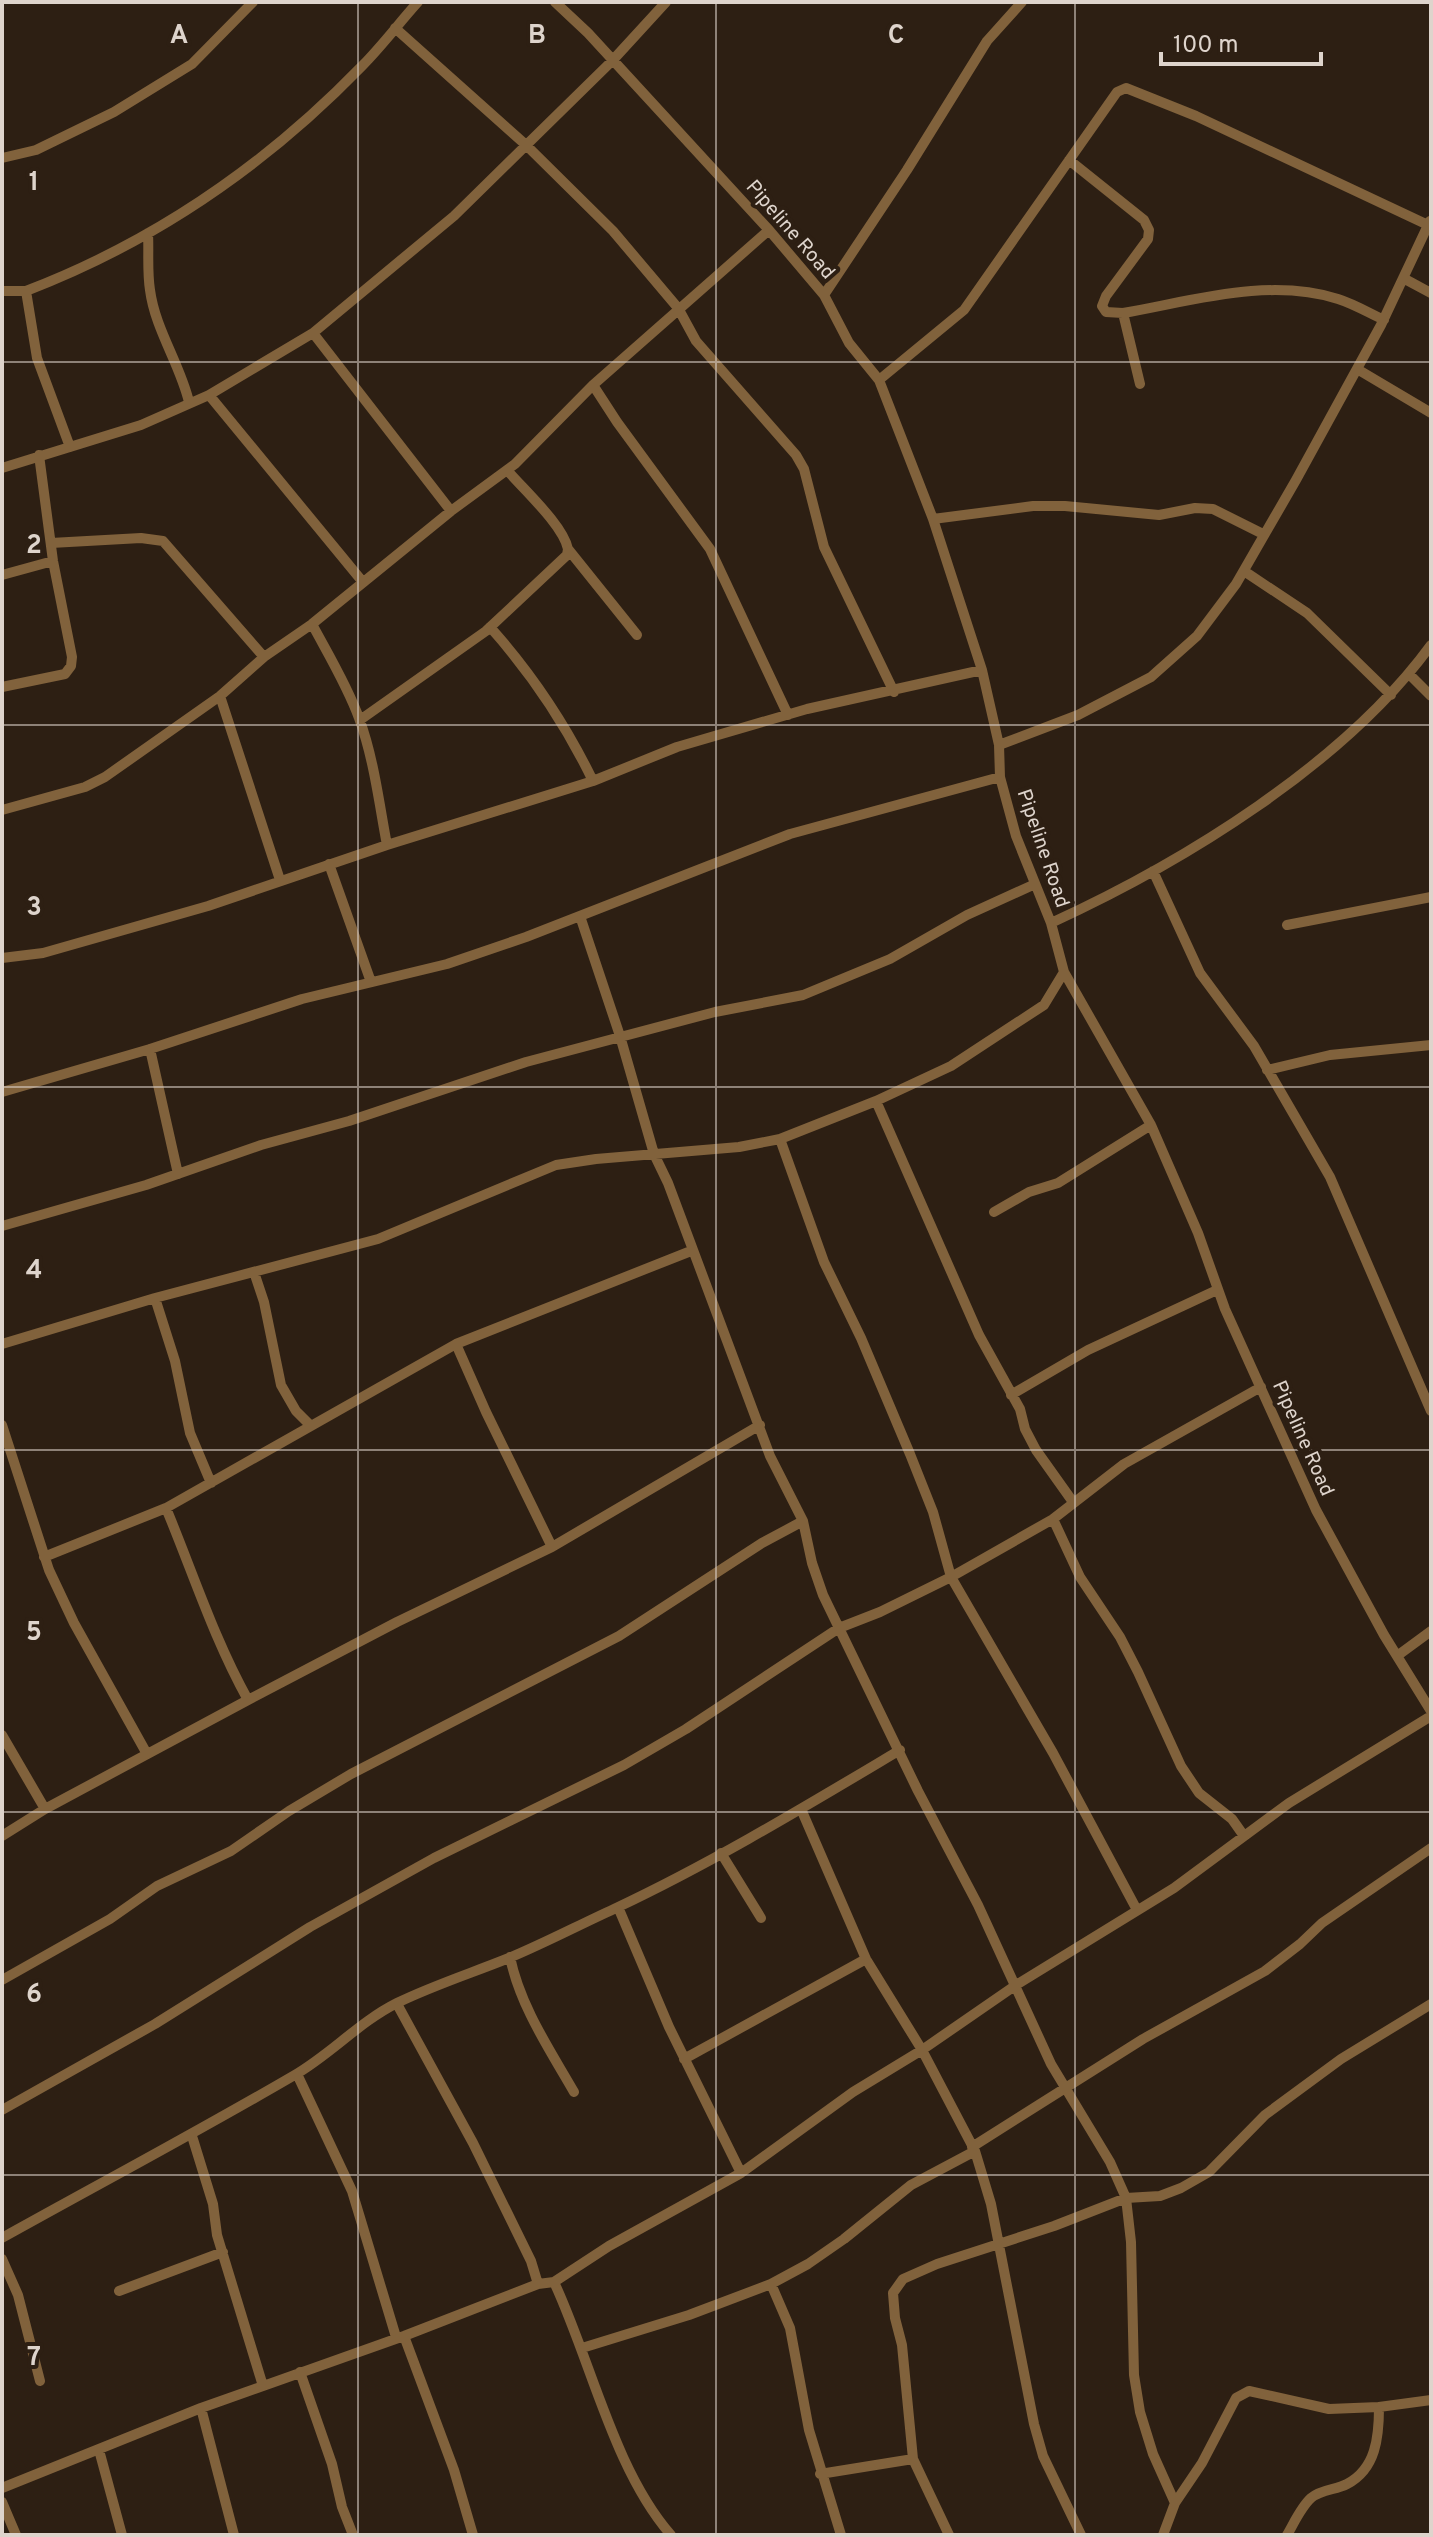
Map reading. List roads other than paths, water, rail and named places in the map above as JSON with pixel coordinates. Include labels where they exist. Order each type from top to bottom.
[{"type":"street","points":[[2,158],[36,150],[114,112],[192,64],[253,2]]},
{"type":"street","points":[[2,291],[26,291],[56,279],[148,233],[204,200],[281,143],[364,65],[418,2]]},
{"type":"street","name":"Pipeline Road","points":[[555,2],[588,33],[769,230],[824,295],[849,343],[879,380],[933,519],[982,670],[999,745],[1000,777],[1016,836],[1033,885],[1051,923],[1064,972],[1151,1125],[1198,1233],[1217,1290],[1316,1510],[1431,1714]]},
{"type":"street","points":[[2,468],[141,425],[209,395],[313,333],[454,216],[612,61],[666,2]]},
{"type":"street","points":[[824,295],[987,41],[1016,4]]},
{"type":"street","points":[[395,28],[526,145],[613,231],[678,308],[696,341],[796,455],[804,469],[824,547],[894,692]]},
{"type":"street","points":[[879,380],[964,310],[1117,92],[1126,88],[1196,116],[1430,222],[1384,320],[1296,480],[1244,571],[1197,636],[1151,677],[1078,715],[999,745]]},
{"type":"street","points":[[1069,160],[1144,220],[1149,230],[1148,239],[1106,296],[1102,306],[1106,312],[1123,313],[1246,291],[1294,290],[1339,299],[1384,320]]},
{"type":"street","points":[[2,810],[85,787],[105,777],[220,696],[264,657],[312,624],[362,581],[507,470],[593,385],[769,230]]},
{"type":"street","points":[[148,233],[150,291],[189,402]]},
{"type":"street","points":[[1403,278],[1431,293]]},
{"type":"street","points":[[26,291],[37,358],[70,447]]},
{"type":"street","points":[[1123,313],[1140,384]]},
{"type":"street","points":[[313,333],[451,511]]},
{"type":"street","points":[[1357,369],[1431,413]]},
{"type":"street","points":[[593,385],[710,549],[788,715]]},
{"type":"street","points":[[209,395],[362,581]]},
{"type":"street","points":[[2,687],[65,674],[71,666],[39,455]]},
{"type":"street","points":[[360,720],[490,627],[567,555],[566,541],[558,529],[507,470]]},
{"type":"street","points":[[933,519],[1033,506],[1159,515],[1195,508],[1213,509],[1263,534]]},
{"type":"street","points":[[51,543],[141,538],[163,541],[264,657]]},
{"type":"street","points":[[568,549],[637,635]]},
{"type":"street","points":[[2,575],[53,561]]},
{"type":"street","points":[[1244,571],[1307,613],[1391,695]]},
{"type":"street","points":[[312,624],[360,720],[373,766],[387,845]]},
{"type":"street","points":[[490,627],[524,665],[574,742],[593,781]]},
{"type":"street","points":[[1051,923],[1153,871],[1282,788],[1374,714],[1431,645]]},
{"type":"street","points":[[2,958],[43,953],[208,906],[387,845],[593,781],[677,747],[807,709],[982,670]]},
{"type":"street","points":[[1409,674],[1431,696]]},
{"type":"street","points":[[220,696],[280,880]]},
{"type":"street","points":[[2,1092],[150,1049],[302,999],[447,964],[790,834],[1000,777]]},
{"type":"street","points":[[329,864],[371,982]]},
{"type":"street","points":[[1153,871],[1200,973],[1254,1046],[1330,1177],[1431,1411]]},
{"type":"street","points":[[2,1226],[178,1174],[261,1145],[362,1117],[526,1062],[715,1012],[803,995],[890,959],[967,915],[1033,885]]},
{"type":"street","points":[[1287,925],[1431,897]]},
{"type":"street","points":[[580,916],[620,1036],[654,1154],[668,1183],[770,1456],[803,1521],[823,1595],[1064,2087],[1110,2162],[1126,2198],[1131,2242],[1134,2375],[1140,2412],[1153,2454],[1175,2503]]},
{"type":"street","points":[[2,1344],[155,1298],[378,1239],[556,1165],[739,1147],[780,1139],[876,1101],[951,1066],[1044,1005],[1064,972]]},
{"type":"street","points":[[1267,1070],[1330,1055],[1431,1045]]},
{"type":"street","points":[[150,1049],[178,1174]]},
{"type":"street","points":[[876,1101],[943,1249],[958,1292],[1020,1409],[1025,1429],[1073,1502]]},
{"type":"street","points":[[994,1212],[1029,1192],[1058,1183],[1151,1125]]},
{"type":"street","points":[[780,1139],[824,1262],[861,1338],[933,1512],[951,1577],[1053,1753],[1137,1910]]},
{"type":"street","points":[[44,1557],[166,1508],[456,1344],[691,1251]]},
{"type":"street","points":[[254,1272],[264,1302],[281,1385],[296,1411],[310,1425]]},
{"type":"street","points":[[1011,1395],[1088,1350],[1217,1290]]},
{"type":"street","points":[[155,1298],[175,1361],[190,1433],[211,1483]]},
{"type":"street","points":[[456,1344],[552,1547]]},
{"type":"street","points":[[2,2110],[155,2024],[310,1927],[434,1858],[624,1765],[686,1729],[839,1628],[880,1612],[951,1577],[1053,1519],[1124,1464],[1261,1387]]},
{"type":"street","points":[[2,1425],[44,1557],[74,1623],[147,1754]]},
{"type":"street","points":[[2,1836],[45,1809],[248,1700],[397,1622],[552,1547],[760,1425]]},
{"type":"street","points":[[166,1508],[201,1590],[213,1630],[248,1700]]},
{"type":"street","points":[[1053,1519],[1080,1577],[1120,1637],[1181,1766],[1199,1793],[1232,1819],[1244,1836]]},
{"type":"street","points":[[2,1980],[110,1919],[157,1886],[231,1851],[351,1774],[619,1636],[762,1543],[803,1521]]},
{"type":"street","points":[[1397,1656],[1431,1631]]},
{"type":"street","points":[[2,2488],[201,2408],[538,2284],[554,2282],[609,2246],[741,2173],[853,2092],[922,2050],[1016,1985],[1174,1888],[1343,1768],[1431,1714]]},
{"type":"street","points":[[2,1735],[45,1809]]},
{"type":"street","points":[[2,2238],[149,2156],[192,2136],[214,2120],[297,2074],[397,2004],[618,1907],[801,1809],[900,1750]]},
{"type":"street","points":[[801,1809],[866,1959],[922,2050],[973,2149],[991,2204],[1034,2424],[1043,2456],[1081,2535]]},
{"type":"street","points":[[582,2348],[689,2315],[771,2284],[808,2264],[911,2185],[973,2149],[1064,2087],[1265,1971],[1322,1923],[1431,1848]]},
{"type":"street","points":[[721,1853],[761,1918]]},
{"type":"street","points":[[618,1907],[684,2059],[741,2173]]},
{"type":"street","points":[[510,1957],[514,1978],[574,2092]]},
{"type":"street","points":[[684,2059],[866,1959]]},
{"type":"street","points":[[397,2004],[473,2143],[531,2261],[538,2284]]},
{"type":"street","points":[[949,2535],[913,2459],[902,2345],[893,2293],[903,2279],[1126,2198],[1160,2196],[1181,2188],[1209,2172],[1277,2106],[1341,2059],[1431,2004]]},
{"type":"street","points":[[297,2074],[352,2191],[400,2337],[454,2470],[473,2535]]},
{"type":"street","points":[[192,2136],[263,2386]]},
{"type":"street","points":[[119,2291],[223,2252]]},
{"type":"street","points":[[2,2259],[18,2295],[40,2381]]},
{"type":"street","points":[[554,2282],[629,2472],[671,2535]]},
{"type":"street","points":[[771,2284],[790,2328],[809,2430],[841,2535]]},
{"type":"street","points":[[300,2372],[353,2535]]},
{"type":"street","points":[[1163,2535],[1175,2503],[1202,2463],[1241,2393],[1249,2391],[1329,2409],[1379,2407],[1431,2400]]},
{"type":"street","points":[[1287,2535],[1308,2501],[1316,2494],[1347,2484],[1367,2470],[1374,2456],[1379,2407]]},
{"type":"street","points":[[201,2408],[234,2535]]},
{"type":"street","points":[[99,2450],[122,2535]]},
{"type":"street","points":[[820,2474],[913,2459]]},
{"type":"street","points":[[2,2502],[16,2535]]}]
